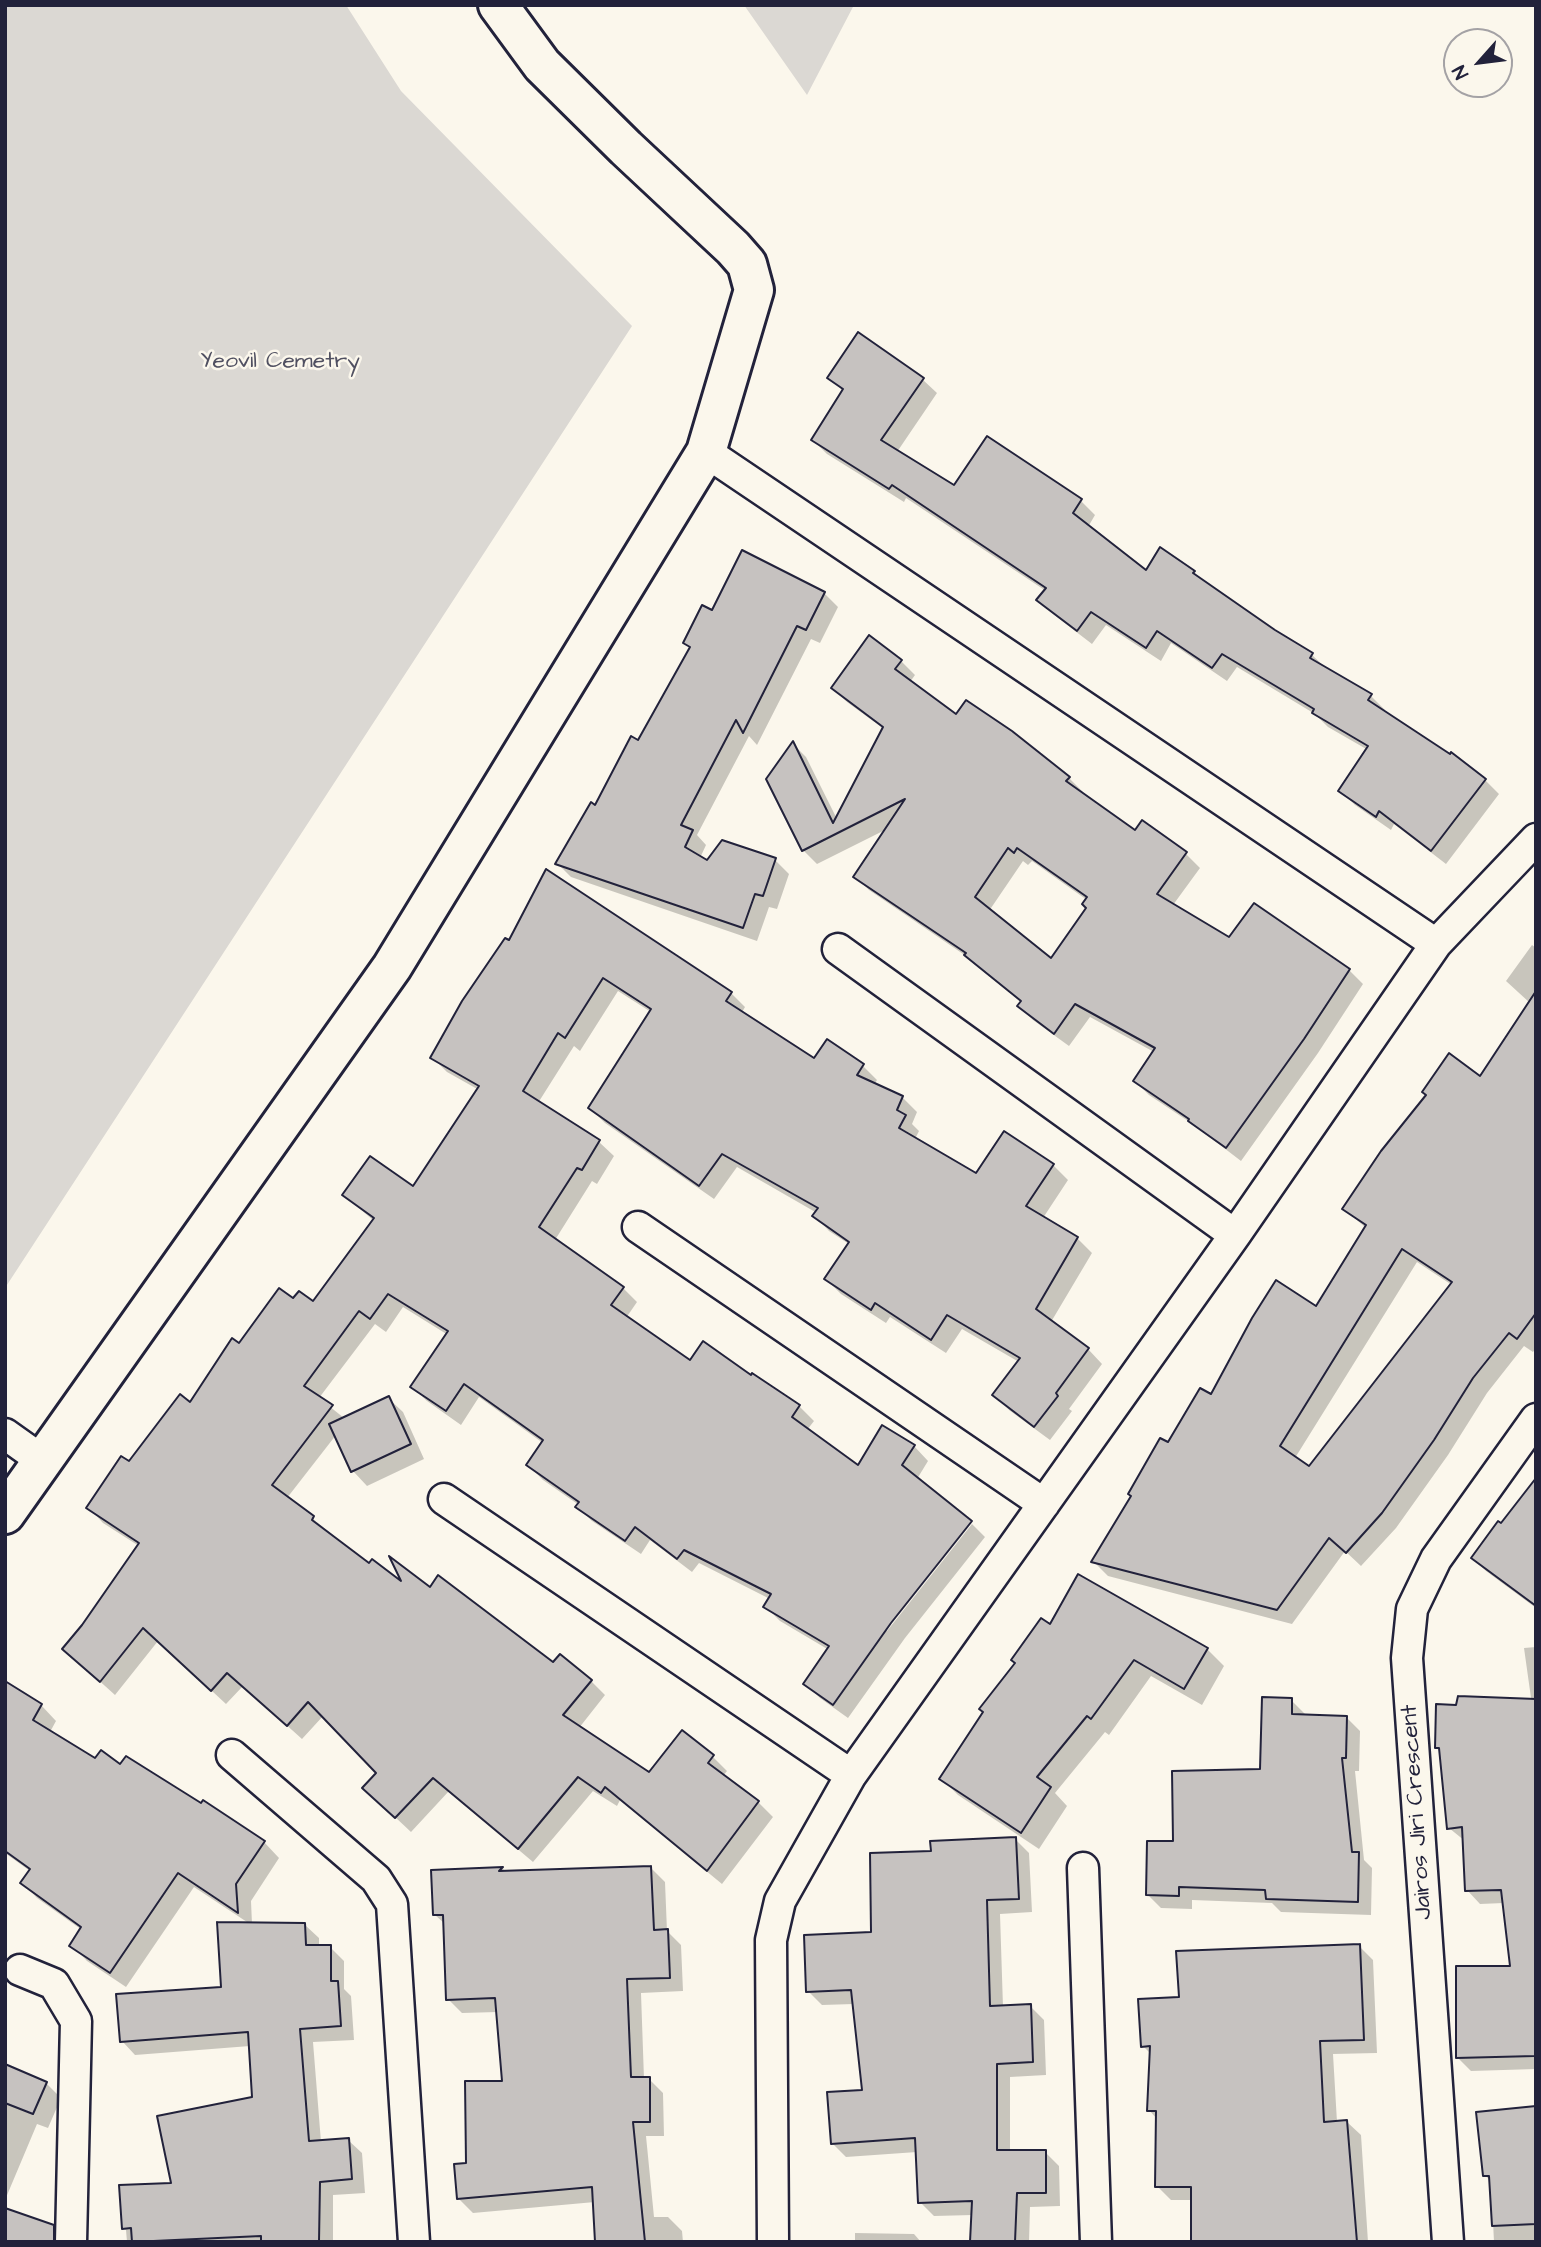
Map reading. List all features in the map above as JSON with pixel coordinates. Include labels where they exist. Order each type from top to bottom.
[{"type":"street","points":[[5,1514],[392,967],[706,453],[754,290],[747,264],[542,65],[498,5]]},
{"type":"street","points":[[706,453],[1436,944]]},
{"type":"street","points":[[773,2242],[771,1940],[780,1901],[851,1775],[1235,1235],[1436,944],[1536,839]]},
{"type":"street","points":[[838,948],[1235,1235]]},
{"type":"street","points":[[638,1227],[1044,1504]]},
{"type":"street","name":"Jairos Jiri Crescent","points":[[1448,2242],[1407,1658],[1412,1609],[1436,1559],[1536,1419]]},
{"type":"street","points":[[5,1434],[43,1461]]},
{"type":"street","points":[[444,1499],[851,1775]]},
{"type":"street","points":[[232,1755],[376,1879],[391,1904],[396,1943],[414,2242]]},
{"type":"street","points":[[1083,1868],[1096,2242]]},
{"type":"street","points":[[20,1970],[54,1984],[76,2021],[71,2242]]},
{"type":"green space","name":"Yeovil Cemetry","points":[[5,5],[346,5],[401,91],[632,326],[5,1288]]},
{"type":"green space","points":[[744,5],[854,5],[807,95]]},
{"type":"building","points":[[858,332],[924,378],[881,440],[954,485],[987,436],[1082,499],[1073,513],[1146,570],[1160,547],[1275,630],[1313,653],[1310,658],[1372,694],[1368,700],[1450,754],[1451,752],[1486,779],[1431,851],[1379,811],[1376,817],[1338,791],[1368,746],[1312,713],[1314,709],[1222,654],[1212,668],[1157,631],[1146,648],[1091,612],[1077,631],[1036,600],[1046,588],[892,485],[889,489],[811,440],[843,389],[827,378]]},
{"type":"building","points":[[742,550],[825,592],[806,630],[797,626],[743,733],[736,720],[681,825],[693,830],[685,847],[707,860],[722,840],[776,858],[763,896],[755,894],[743,928],[555,864],[591,802],[595,805],[631,736],[638,740],[690,647],[683,643],[702,605],[712,610]]},
{"type":"building","points":[[869,635],[902,660],[895,669],[956,714],[966,700],[1012,731],[1070,777],[1066,781],[1135,830],[1142,820],[1187,852],[1157,894],[1229,937],[1254,903],[1350,969],[1226,1148],[1133,1081],[1155,1048],[1075,1004],[1054,1034],[1017,1006],[1021,1001],[964,955],[966,953],[853,877],[905,799],[802,851],[766,779],[793,741],[833,823],[883,727],[831,688]],"holes":[[[1008,848],[1014,853],[1017,848],[1087,897],[1082,904],[1086,908],[1051,958],[975,897]]]},
{"type":"building","points":[[546,869],[732,992],[726,1001],[814,1058],[827,1039],[864,1064],[857,1075],[903,1096],[897,1110],[906,1115],[899,1128],[976,1173],[1004,1131],[1054,1164],[1026,1206],[1078,1237],[1036,1309],[1089,1348],[1034,1427],[992,1395],[1020,1358],[947,1315],[931,1340],[875,1303],[871,1310],[824,1279],[849,1242],[812,1216],[818,1208],[722,1154],[699,1186],[588,1108],[651,1009],[603,978],[565,1038],[558,1033],[523,1091],[600,1140],[582,1170],[577,1168],[539,1227],[624,1287],[611,1305],[690,1360],[703,1341],[800,1405],[792,1417],[858,1465],[882,1425],[915,1445],[902,1465],[972,1521],[891,1623],[833,1705],[803,1684],[829,1646],[763,1607],[771,1594],[684,1550],[677,1559],[635,1527],[625,1541],[575,1507],[579,1502],[526,1465],[543,1440],[464,1384],[446,1411],[410,1387],[448,1331],[388,1294],[370,1319],[359,1311],[304,1386],[333,1405],[272,1485],[314,1516],[312,1520],[369,1563],[372,1559],[401,1581],[389,1556],[430,1587],[438,1575],[553,1662],[560,1654],[592,1680],[563,1715],[649,1772],[682,1730],[714,1755],[708,1763],[759,1801],[707,1871],[605,1787],[601,1793],[578,1777],[518,1849],[433,1778],[395,1818],[362,1788],[376,1773],[308,1702],[287,1726],[227,1673],[211,1691],[143,1628],[100,1682],[62,1649],[139,1543],[86,1508],[121,1456],[129,1461],[180,1394],[190,1402],[232,1338],[239,1343],[279,1288],[293,1298],[299,1291],[313,1301],[374,1218],[342,1195],[370,1156],[413,1186],[479,1086],[430,1058],[462,1001],[505,938],[509,940]]},
{"type":"building","points":[[1536,991],[1536,1313],[1517,1339],[1509,1333],[1473,1378],[1434,1440],[1382,1513],[1346,1553],[1329,1538],[1277,1610],[1091,1562],[1131,1496],[1128,1494],[1160,1438],[1168,1442],[1200,1388],[1211,1394],[1276,1280],[1316,1306],[1366,1225],[1342,1209],[1381,1151],[1426,1095],[1422,1092],[1449,1053],[1480,1076]],"holes":[[[1402,1249],[1452,1282],[1309,1466],[1280,1446]]]},
{"type":"building","points":[[389,1396],[411,1444],[351,1472],[329,1424]]},
{"type":"building","points":[[1536,1478],[1536,1606],[1471,1558],[1498,1521],[1501,1523]]},
{"type":"building","points":[[1078,1574],[1208,1648],[1184,1689],[1134,1660],[1091,1719],[1087,1716],[1037,1777],[1051,1787],[1021,1833],[939,1779],[983,1712],[979,1709],[1015,1663],[1011,1660],[1041,1618],[1050,1624]]},
{"type":"building","points":[[5,1681],[42,1704],[33,1720],[95,1758],[101,1750],[120,1764],[126,1756],[201,1803],[203,1800],[265,1841],[236,1884],[238,1913],[178,1873],[110,1973],[69,1946],[81,1927],[20,1883],[30,1869],[5,1851]]},
{"type":"building","points":[[1458,1696],[1536,1699],[1535,2056],[1456,2058],[1456,1966],[1510,1966],[1501,1890],[1465,1891],[1462,1827],[1447,1829],[1439,1748],[1435,1748],[1436,1704],[1456,1705]]},
{"type":"building","points":[[1262,1697],[1292,1698],[1292,1714],[1347,1716],[1346,1758],[1342,1758],[1352,1852],[1359,1852],[1358,1902],[1266,1899],[1265,1890],[1179,1887],[1179,1896],[1146,1895],[1147,1841],[1173,1841],[1172,1771],[1260,1769]]},
{"type":"building","points":[[1016,1837],[1019,1899],[987,1900],[990,2006],[1031,2004],[1033,2062],[997,2064],[997,2150],[1046,2150],[1046,2193],[1017,2193],[1015,2242],[970,2242],[972,2201],[918,2203],[915,2138],[831,2144],[827,2092],[862,2090],[851,1990],[806,1992],[804,1935],[871,1932],[870,1853],[931,1851],[930,1841]]},
{"type":"building","points":[[651,1866],[654,1930],[668,1929],[670,1978],[627,1979],[631,2077],[650,2077],[650,2122],[633,2122],[645,2242],[595,2242],[592,2187],[457,2199],[454,2164],[466,2163],[465,2081],[502,2081],[495,1998],[446,2000],[443,1915],[433,1915],[431,1870],[503,1867],[499,1871]]},
{"type":"building","points":[[217,1922],[305,1923],[306,1945],[331,1945],[331,1981],[338,1981],[341,2026],[300,2029],[309,2141],[349,2138],[352,2179],[320,2182],[319,2242],[261,2242],[261,2236],[132,2242],[131,2228],[122,2229],[119,2185],[171,2183],[157,2116],[252,2097],[248,2032],[120,2042],[116,1994],[221,1987]]},
{"type":"building","points":[[1360,1944],[1364,2040],[1320,2041],[1324,2122],[1347,2120],[1357,2242],[1191,2242],[1191,2187],[1155,2187],[1156,2111],[1147,2111],[1150,2046],[1141,2047],[1138,1999],[1179,1997],[1176,1951]]},
{"type":"building","points":[[5,2064],[47,2082],[33,2114],[5,2103]]},
{"type":"building","points":[[1536,2106],[1536,2224],[1492,2226],[1489,2176],[1483,2176],[1476,2112]]},
{"type":"building","points":[[5,2208],[54,2225],[54,2242],[5,2242]]}]
